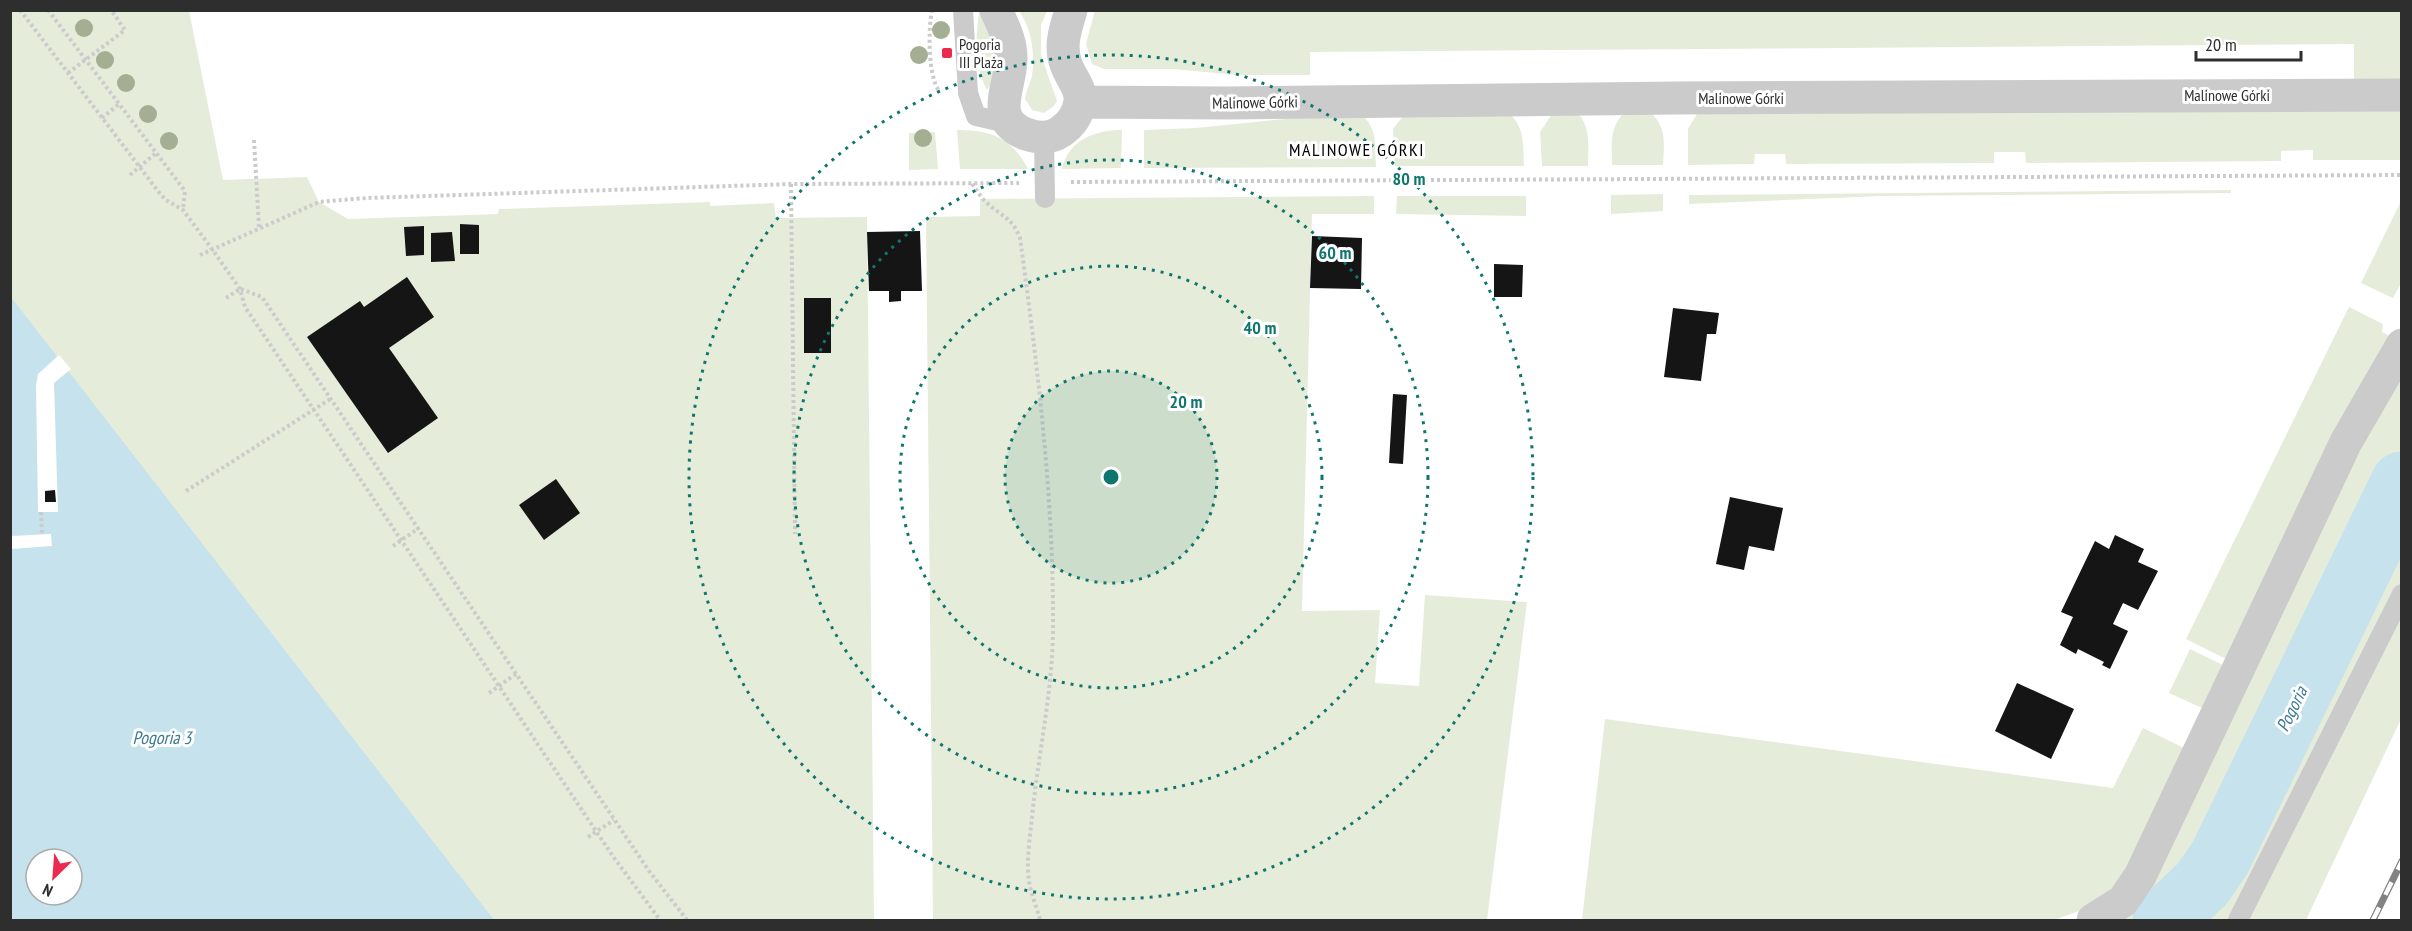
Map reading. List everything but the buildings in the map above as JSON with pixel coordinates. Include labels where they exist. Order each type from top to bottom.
[{"type":"street","points":[[996,10],[1010,47],[1011,68],[1003,105],[1011,124],[1021,132],[1044,138],[1065,129],[1073,120],[1080,102],[1080,94],[1065,64],[1063,53],[1064,35],[1071,10]]},
{"type":"street","name":"Malinowe Górki","points":[[1080,102],[1226,103],[1632,98],[2402,94]]},
{"type":"street","points":[[2093,921],[2123,901],[2140,876],[2346,442],[2402,345]]},
{"type":"lane","points":[[963,10],[968,93],[976,116],[1011,124]]},
{"type":"lane","points":[[1044,138],[1045,190]]},
{"type":"lane","points":[[2238,921],[2402,594]]},
{"type":"path","points":[[20,10],[166,200],[183,210],[240,288],[244,307],[498,686],[660,921]]},
{"type":"path","points":[[48,10],[185,191],[183,210]]},
{"type":"path","points":[[68,73],[125,30],[111,10]]},
{"type":"path","points":[[932,10],[930,22],[933,82],[945,100]]},
{"type":"path","points":[[102,118],[119,104]]},
{"type":"path","points":[[254,140],[259,227]]},
{"type":"path","points":[[130,175],[156,153]]},
{"type":"path","points":[[200,255],[319,202],[367,198],[791,184],[972,183],[1045,190],[2402,175]]},
{"type":"path","points":[[972,183],[987,204],[1001,212],[1013,224],[1020,238],[1040,385],[1047,463],[1053,630],[1052,672],[1028,857],[1029,881],[1040,921]]},
{"type":"path","points":[[791,184],[795,534]]},
{"type":"path","points":[[226,298],[240,288]]},
{"type":"path","points":[[240,288],[262,297],[614,820],[687,921]]},
{"type":"path","points":[[186,491],[332,398]]},
{"type":"path","points":[[42,512],[42,534]]},
{"type":"path","points":[[393,546],[419,528]]},
{"type":"path","points":[[489,693],[516,674]]},
{"type":"path","points":[[588,837],[614,820]]},
{"type":"green space","points":[[1095,10],[2401,10],[2402,79],[2354,80],[2354,44],[1310,52],[1310,75],[1237,75],[1173,69],[1104,69],[1092,64],[1086,44]]},
{"type":"green space","points":[[10,11],[189,11],[223,180],[307,177],[319,202],[348,219],[498,214],[499,209],[710,202],[710,206],[774,203],[776,218],[867,217],[874,920],[11,920]]},
{"type":"green space","points":[[979,11],[996,43],[995,78],[987,90],[978,61]]},
{"type":"green space","points":[[1019,11],[1047,11],[1041,25],[1041,55],[1057,101],[1044,113],[1032,110],[1025,99],[1032,76],[1033,51],[1030,34]]},
{"type":"green space","points":[[2401,110],[2402,160],[2313,160],[2313,150],[2281,151],[2281,161],[2026,163],[2025,152],[1994,152],[1994,163],[1786,164],[1785,154],[1755,154],[1754,164],[1688,165],[1688,129],[1697,114]]},
{"type":"green space","points":[[1552,114],[1579,114],[1587,132],[1588,166],[1542,166],[1540,132]]},
{"type":"green space","points":[[1623,114],[1652,114],[1657,119],[1664,138],[1663,165],[1612,165],[1613,131]]},
{"type":"green space","points":[[1511,115],[1521,132],[1524,166],[1395,166],[1393,129],[1403,116]]},
{"type":"green space","points":[[1363,116],[1373,133],[1376,167],[1144,168],[1144,130],[1196,128],[1304,117]]},
{"type":"green space","points":[[957,130],[980,132],[999,138],[1015,150],[1028,169],[960,169]]},
{"type":"green space","points":[[1122,130],[1121,168],[1062,169],[1070,151],[1084,139],[1102,132]]},
{"type":"green space","points":[[935,132],[938,169],[909,170],[909,133]]},
{"type":"green space","points":[[2231,190],[2231,193],[1881,196],[1689,204],[1689,195]]},
{"type":"green space","points":[[1663,194],[1663,211],[1611,214],[1611,195]]},
{"type":"green space","points":[[1374,196],[1374,214],[1312,214],[1302,611],[1380,610],[1375,683],[1419,686],[1425,595],[1527,602],[1487,920],[933,920],[926,217],[980,216],[980,199]]},
{"type":"green space","points":[[1397,196],[1526,196],[1526,216],[1396,214]]},
{"type":"green space","points":[[2401,201],[2401,283],[2393,298],[2361,283]]},
{"type":"green space","points":[[2349,307],[2383,324],[2382,332],[2390,336],[2226,659],[2186,639]]},
{"type":"green space","points":[[2401,379],[2401,719],[2306,920],[2122,920],[2368,435]]},
{"type":"green space","points":[[2190,649],[2223,665],[2202,708],[2169,693]]},
{"type":"green space","points":[[1605,719],[2113,788],[2143,728],[2184,748],[2118,884],[2082,910],[2054,920],[1582,920]]},
{"type":"water","name":"Pogoria 3","points":[[11,297],[494,920],[11,920]]},
{"type":"pier","points":[[59,355],[71,369],[54,383],[58,512],[38,512],[36,385],[38,374]]},
{"type":"pier","points":[[51,534],[52,546],[11,549],[11,536]]},
{"type":"waterway","name":"Pogoria","points":[[2164,920],[2202,884],[2220,858],[2402,483]]},
{"type":"railway","points":[[2373,920],[2402,861]]},
{"type":"place","name":"Pogoria III Plaża","points":[[947,53]]},
{"type":"district","name":"MALINOWE GÓRKI","points":[[1357,150]]}]
